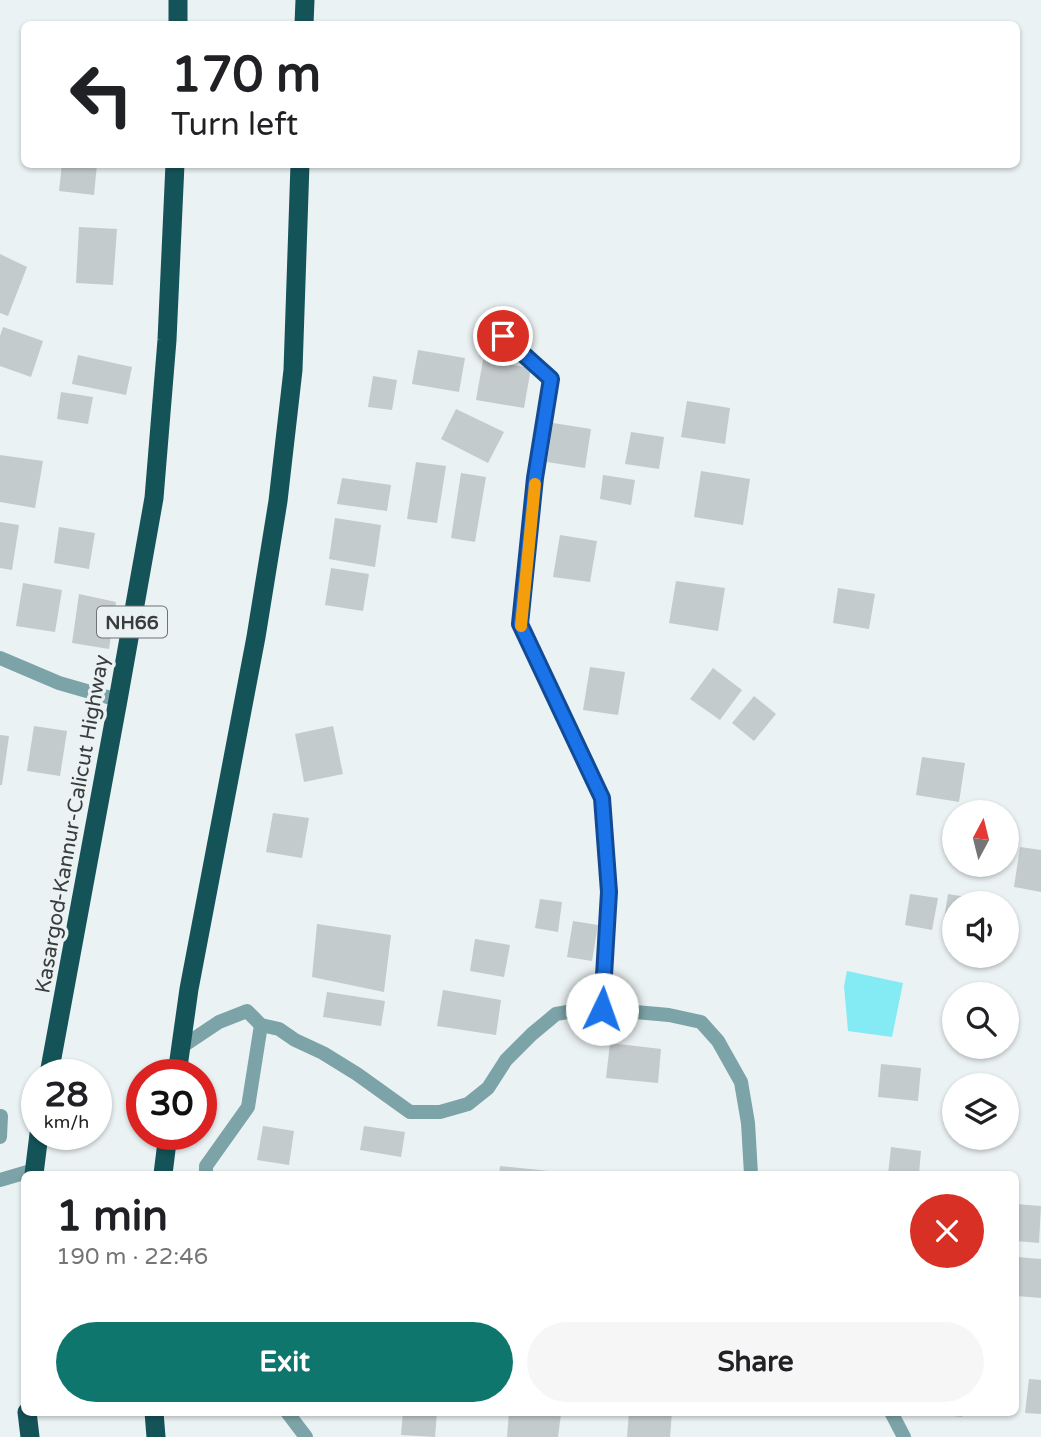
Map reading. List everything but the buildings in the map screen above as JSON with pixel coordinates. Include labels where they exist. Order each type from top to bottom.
[{"type":"highway","points":[[178,0],[178,21]]},
{"type":"highway","points":[[304,21],[305,0]]},
{"type":"highway","name":"Kasargod-Kannur-Calicut Highway","points":[[51,1059],[153,498],[167,340],[175,168]]},
{"type":"highway","points":[[179,1059],[191,975],[256,637],[278,501],[293,370],[300,168]]},
{"type":"highway","points":[[34,1171],[37,1150]]},
{"type":"highway","points":[[163,1171],[166,1150]]},
{"type":"highway","points":[[27,1416],[30,1437]]},
{"type":"highway","points":[[154,1416],[156,1437]]},
{"type":"street","points":[[503,336],[551,379],[535,478],[520,624],[602,798],[609,892],[602,1009]]},
{"type":"street","points":[[0,658],[59,683],[118,701]]},
{"type":"street","points":[[180,1048],[219,1022],[247,1011],[261,1025],[279,1029],[323,1053],[410,1112],[440,1112],[468,1104],[488,1088],[506,1060],[556,1014],[590,1008],[669,1015],[701,1022],[718,1041],[741,1082],[748,1123],[751,1171]]},
{"type":"street","points":[[206,1171],[206,1166],[248,1107],[261,1025]]},
{"type":"street","points":[[0,1116],[0,1136]]},
{"type":"street","points":[[0,1180],[21,1175]]},
{"type":"street","points":[[290,1416],[306,1437]]},
{"type":"street","points":[[893,1416],[904,1437]]},
{"type":"water","points":[[847,971],[903,983],[892,1037],[848,1031],[844,986]]},
{"type":"slow traffic","points":[[521,626],[535,484]]},
{"type":"route","points":[[503,336],[551,379],[535,478],[520,624],[602,798],[609,892],[602,1009]]}]
